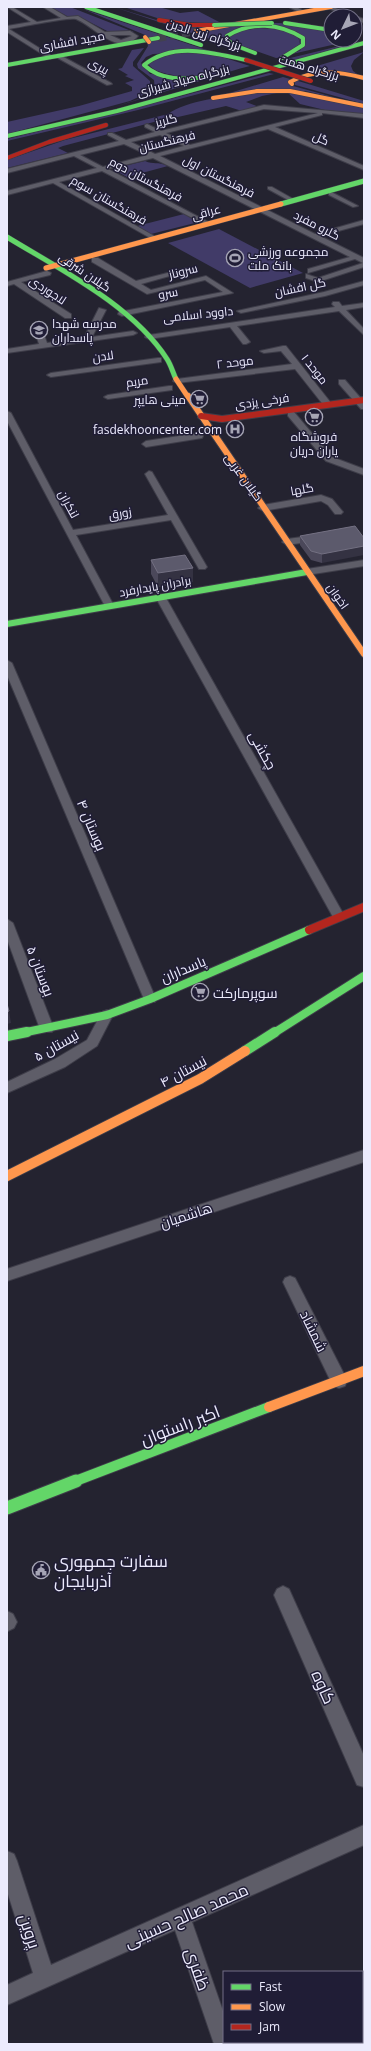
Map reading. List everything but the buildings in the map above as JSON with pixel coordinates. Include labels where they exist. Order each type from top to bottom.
[{"type":"main road","points":[[76,7],[131,28],[145,40],[141,55],[135,62],[135,67],[150,78],[152,87],[138,99],[110,108],[93,116]]},
{"type":"main road","name":"بزرگراه زین الدین","points":[[86,7],[246,60]]},
{"type":"main road","name":"بزرگراه زین الدین","points":[[108,7],[216,44],[263,57]]},
{"type":"main road","points":[[196,31],[330,7]]},
{"type":"main road","points":[[148,17],[170,23],[214,25],[272,23],[300,24],[323,28]]},
{"type":"main road","points":[[263,57],[234,45],[227,40],[227,36],[237,30],[258,27],[278,28],[296,32],[303,38],[303,45],[296,51],[282,58]]},
{"type":"main road","name":"مجید افشاری","points":[[7,65],[158,38]]},
{"type":"main road","points":[[93,116],[232,72],[282,58],[364,39]]},
{"type":"main road","name":"بزرگراه صیاد شیرازی","points":[[7,136],[93,116],[364,43]]},
{"type":"main road","points":[[232,72],[208,77],[181,78],[152,73],[144,65],[155,56],[186,50],[208,52],[246,60]]},
{"type":"main road","name":"بزرگراه صیاد شیرازی","points":[[7,143],[271,78],[364,50]]},
{"type":"main road","name":"بزرگراه همت","points":[[263,57],[318,81]]},
{"type":"main road","name":"بزرگراه همت","points":[[246,60],[318,81],[351,85]]},
{"type":"main road","points":[[356,68],[364,74]]},
{"type":"main road","points":[[364,78],[337,71],[324,71],[304,75],[290,82],[296,86],[364,106]]},
{"type":"main road","points":[[271,78],[200,100],[249,91],[274,90],[299,92],[364,106]]},
{"type":"main road","points":[[7,148],[109,128]]},
{"type":"main road","points":[[7,158],[49,142],[109,128]]},
{"type":"main road","name":"عراقی","points":[[57,268],[95,260],[263,211],[292,200],[364,181]]},
{"type":"main road","name":"عراقی","points":[[57,268],[154,238],[331,194],[364,184]]},
{"type":"main road","name":"گیلان شرقی","points":[[7,237],[98,295],[109,313],[141,335]]},
{"type":"main road","points":[[45,260],[42,270],[57,268]]},
{"type":"main road","points":[[141,335],[159,364]]},
{"type":"main road","points":[[141,335],[167,359],[199,428]]},
{"type":"main road","name":"فرخی یزدی","points":[[199,428],[222,419],[328,405],[362,403]]},
{"type":"main road","name":"فرخی یزدی","points":[[199,428],[210,429],[227,424],[291,414],[328,405]]},
{"type":"main road","name":"گیلان غربی","points":[[210,429],[287,542],[303,573]]},
{"type":"main road","points":[[276,542],[303,573]]},
{"type":"main road","name":"برادران پایدارفرد","points":[[7,624],[303,573]]},
{"type":"main road","name":"اخوان","points":[[303,573],[364,654]]},
{"type":"main road","name":"پاسداران","points":[[7,1036],[47,1029],[107,1015],[150,999],[364,907]]},
{"type":"main road","name":"نیستان ۴","points":[[7,1176],[200,1079],[364,978]]},
{"type":"main road","name":"اکبر راستوان","points":[[7,1508],[364,1372]]},
{"type":"street","points":[[8,7],[36,23]]},
{"type":"street","points":[[46,7],[66,18]]},
{"type":"street","points":[[292,7],[304,12]]},
{"type":"street","points":[[7,29],[75,17],[120,42],[130,41],[135,34],[106,34]]},
{"type":"street","name":"پیری","points":[[7,29],[54,56],[109,84]]},
{"type":"street","name":"گلریز","points":[[7,171],[264,107],[364,116]]},
{"type":"street","points":[[332,112],[358,123]]},
{"type":"street","name":"فرهنگستان","points":[[7,193],[332,112]]},
{"type":"street","points":[[203,113],[216,119]]},
{"type":"street","points":[[177,119],[190,125]]},
{"type":"street","points":[[148,126],[190,147]]},
{"type":"street","name":"گل","points":[[269,127],[364,168]]},
{"type":"street","name":"فرهنگستان اول","points":[[109,128],[125,142],[263,211]]},
{"type":"street","name":"فرهنگستان دوم","points":[[74,154],[104,168],[208,224]]},
{"type":"street","name":"فرهنگستان سوم","points":[[53,181],[154,238]]},
{"type":"street","points":[[270,188],[292,200]]},
{"type":"street","points":[[331,194],[354,206]]},
{"type":"street","name":"گلرو مفرد","points":[[263,211],[364,261]]},
{"type":"street","points":[[314,236],[364,222]]},
{"type":"street","points":[[356,257],[310,274],[318,280],[364,265]]},
{"type":"street","name":"سروناز","points":[[95,260],[150,292],[195,290],[206,278],[229,293],[220,295]]},
{"type":"street","points":[[7,280],[42,270]]},
{"type":"street","points":[[7,284],[16,282],[42,270]]},
{"type":"street","name":"سرو","points":[[135,284],[187,270]]},
{"type":"street","points":[[327,277],[347,286]]},
{"type":"street","name":"لاجوردی","points":[[16,282],[68,316]]},
{"type":"street","name":"گل افشان","points":[[236,307],[283,302],[325,294],[347,286],[364,283]]},
{"type":"street","name":"سرو","points":[[109,313],[195,290],[220,295]]},
{"type":"street","points":[[271,294],[283,302]]},
{"type":"street","points":[[325,294],[364,333]]},
{"type":"street","points":[[220,295],[254,321]]},
{"type":"street","name":"داوود اسلامی","points":[[7,351],[74,343],[87,339],[232,326],[254,321],[364,305]]},
{"type":"street","points":[[87,339],[109,313]]},
{"type":"street","name":"داوود اسلامی","points":[[74,343],[89,344],[229,322],[254,321]]},
{"type":"street","points":[[232,326],[246,342]]},
{"type":"street","points":[[40,335],[44,347]]},
{"type":"street","name":"موحد ۱","points":[[264,351],[283,348],[328,405]]},
{"type":"street","name":"لادن","points":[[51,375],[159,364]]},
{"type":"street","name":"موحد ۲","points":[[177,381],[297,366]]},
{"type":"street","points":[[342,382],[362,403]]},
{"type":"street","name":"مریم","points":[[113,405],[106,394],[169,388]]},
{"type":"street","name":"لنکران","points":[[7,413],[109,606]]},
{"type":"street","points":[[291,414],[329,459],[364,472]]},
{"type":"street","points":[[146,444],[199,428]]},
{"type":"street","points":[[141,435],[152,452]]},
{"type":"street","points":[[148,474],[202,567]]},
{"type":"street","name":"گلها","points":[[263,508],[326,498],[338,512]]},
{"type":"street","name":"زورق","points":[[71,533],[173,517]]},
{"type":"street","points":[[287,542],[324,537]]},
{"type":"street","points":[[303,573],[364,563]]},
{"type":"street","name":"چکشی","points":[[161,598],[339,917]]},
{"type":"street","name":"بوستان ۴","points":[[7,663],[150,999]]},
{"type":"street","name":"بوستان ۵","points":[[7,923],[47,1029]]},
{"type":"street","name":"نیستان ۵","points":[[7,1088],[60,1063],[92,1043],[107,1015]]},
{"type":"street","name":"هاشمیان","points":[[7,1275],[364,1156]]},
{"type":"street","name":"شمشاد","points":[[290,1282],[338,1381]]},
{"type":"street","name":"کاوه","points":[[283,1595],[364,1778]]},
{"type":"street","name":"محمد صالح حسینی","points":[[7,1995],[364,1835]]},
{"type":"street","name":"پروین","points":[[7,1861],[45,1978]]},
{"type":"street","name":"ظفری","points":[[180,1917],[223,2041]]},
{"type":"shaded area","points":[[50,7],[70,7],[134,32],[109,32],[78,16],[67,16]]},
{"type":"shaded area","points":[[114,7],[166,23],[280,23],[323,30],[323,47],[292,54],[301,50],[298,32],[259,26],[226,35],[246,51]]},
{"type":"shaded area","points":[[124,7],[159,7],[180,13],[198,11],[223,24],[166,21]]},
{"type":"shaded area","points":[[83,9],[219,54],[207,51],[153,54],[146,57],[141,63],[150,74],[213,77],[114,107],[139,99],[155,91],[154,80],[138,68],[137,64],[148,46],[145,35]]},
{"type":"shaded area","points":[[259,28],[278,29],[298,36],[300,44],[282,57],[276,58],[236,44],[228,36],[239,31]]},
{"type":"shaded area","points":[[144,48],[133,62],[133,66],[150,81],[150,88],[145,94],[130,101],[7,134],[7,122],[79,106],[132,91],[132,87],[125,83],[134,80],[125,76],[128,75],[118,69],[122,68],[132,50]]},
{"type":"shaded area","points":[[331,48],[337,48],[289,62],[282,60]]},
{"type":"shaded area","points":[[181,52],[216,55],[250,66],[215,75],[196,77],[167,74],[152,68],[148,63],[158,56]]},
{"type":"shaded area","points":[[364,52],[354,60],[351,66],[353,71],[360,76],[310,68]]},
{"type":"shaded area","points":[[269,73],[274,74],[138,110],[7,141],[7,139]]},
{"type":"shaded area","points":[[283,77],[290,79],[293,86],[355,103],[305,91],[223,95]]},
{"type":"shaded area","points":[[295,80],[364,101],[364,104],[295,85]]},
{"type":"shaded area","points":[[287,92],[364,108],[364,114],[325,110],[300,104]]},
{"type":"shaded area","points":[[249,93],[277,93],[262,96],[246,102],[259,107],[242,111],[226,106],[169,118],[63,146],[58,148],[68,153],[7,168],[7,160],[65,140],[168,114],[185,105],[196,102]]},
{"type":"shaded area","points":[[145,161],[168,166],[127,177],[112,169]]},
{"type":"shaded area","points":[[184,214],[199,222],[151,234],[137,226]]},
{"type":"shaded area","name":"مجموعه ورزشی بانک ملت","points":[[219,229],[303,273],[250,288],[168,243]]},
{"type":"tunnel","points":[[158,38],[196,31]]},
{"type":"traffic: fast","points":[[86,7],[201,45]]},
{"type":"traffic: fast","points":[[214,25],[272,23]]},
{"type":"traffic: fast","points":[[285,23],[323,29]]},
{"type":"traffic: fast","points":[[255,53],[234,45],[227,40],[227,36],[244,28],[265,25],[286,29],[303,38],[303,45],[282,58]]},
{"type":"traffic: fast","points":[[7,65],[158,38]]},
{"type":"traffic: fast","points":[[7,136],[117,111],[364,43]]},
{"type":"traffic: fast","points":[[209,77],[183,79],[165,77],[157,75],[144,65],[154,57],[165,52],[178,50],[207,52],[246,60]]},
{"type":"traffic: fast","points":[[281,204],[364,181]]},
{"type":"traffic: fast","points":[[7,237],[71,276],[137,324],[154,341],[167,359],[176,379]]},
{"type":"traffic: fast","points":[[7,624],[307,572]]},
{"type":"traffic: fast","points":[[7,1036],[107,1015],[150,999],[309,930]]},
{"type":"traffic: fast","points":[[245,1051],[364,976]]},
{"type":"traffic: fast","points":[[7,1508],[269,1407]]},
{"type":"traffic: slow","points":[[196,31],[331,7]]},
{"type":"traffic: slow","points":[[145,37],[149,42]]},
{"type":"traffic: slow","points":[[292,84],[290,82],[299,77],[317,72],[336,72],[364,78]]},
{"type":"traffic: slow","points":[[213,98],[257,91],[290,91],[364,106]]},
{"type":"traffic: slow","points":[[46,268],[281,204]]},
{"type":"traffic: slow","points":[[176,379],[364,654]]},
{"type":"traffic: slow","points":[[7,1176],[200,1079],[245,1051]]},
{"type":"traffic: slow","points":[[269,1407],[364,1371]]},
{"type":"traffic: jam","points":[[159,20],[190,25],[214,25]]},
{"type":"traffic: jam","points":[[246,60],[311,81]]},
{"type":"traffic: jam","points":[[7,158],[49,142],[106,125]]},
{"type":"traffic: jam","points":[[201,416],[222,419],[364,400]]},
{"type":"traffic: jam","points":[[309,930],[364,907]]},
{"type":"place","name":"مجموعه ورزشی بانک ملت","points":[[235,258]]},
{"type":"place","name":"مدرسه شهدا پاسداران","points":[[39,330]]},
{"type":"place","name":"مینی هایپر","points":[[199,399]]},
{"type":"place","name":"فروشگاه یاران دریان","points":[[314,417]]},
{"type":"place","name":"fasdekhooncenter.com","points":[[235,429]]},
{"type":"place","name":"سوپرمارکت","points":[[200,992]]},
{"type":"place","name":"سفارت جمهوری آذربایجان","points":[[41,1570]]}]
